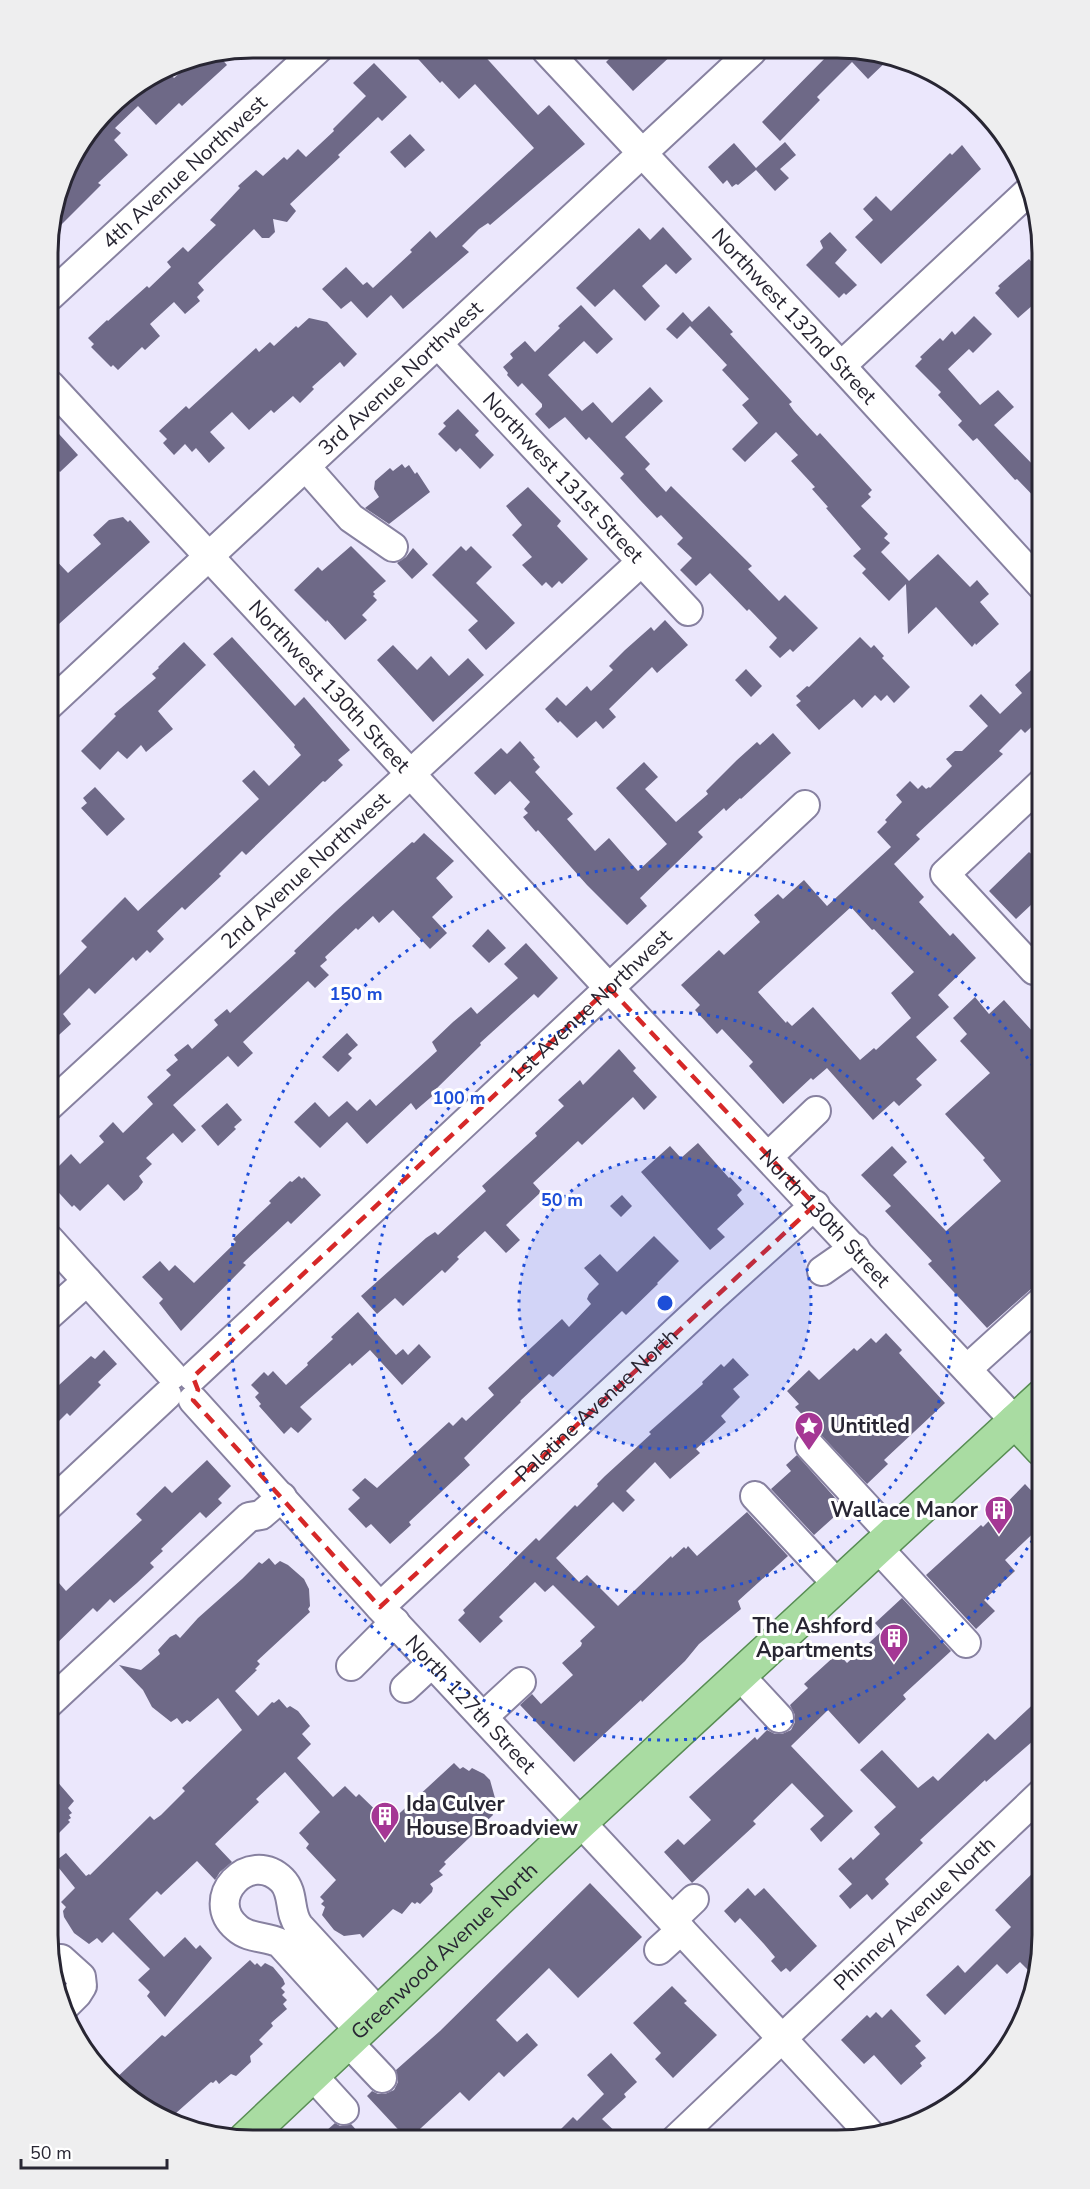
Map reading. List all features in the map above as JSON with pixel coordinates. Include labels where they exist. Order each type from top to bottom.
[{"type":"main road","name":"Greenwood Avenue North","points":[[255,2130],[581,1822],[1031,1406]]},
{"type":"main road","name":"North 130th Street","points":[[1015,1421],[1031,1439]]},
{"type":"street","name":"Northwest 132nd Street","points":[[554,58],[1032,574]]},
{"type":"street","name":"3rd Avenue Northwest","points":[[59,696],[744,58]]},
{"type":"street","name":"4th Avenue Northwest","points":[[59,288],[307,59]]},
{"type":"street","points":[[841,366],[1023,197]]},
{"type":"street","name":"Northwest 131st Street","points":[[438,344],[688,611]]},
{"type":"street","name":"Northwest 130th Street","points":[[59,395],[609,988]]},
{"type":"street","points":[[306,467],[351,518],[393,547]]},
{"type":"street","name":"2nd Avenue Northwest","points":[[58,1097],[641,562]]},
{"type":"street","points":[[1032,793],[945,874],[1032,967]]},
{"type":"street","name":"1st Avenue Northwest","points":[[58,1497],[181,1387],[805,805]]},
{"type":"street","name":"North 130th Street","points":[[609,988],[815,1205],[1015,1421]]},
{"type":"street","points":[[769,1156],[816,1111]]},
{"type":"street","name":"Palatine Avenue North","points":[[351,1666],[388,1615],[713,1297],[815,1205]]},
{"type":"street","points":[[822,1271],[855,1248]]},
{"type":"street","name":"North 127th Street","points":[[58,1249],[432,1663],[865,2128]]},
{"type":"street","points":[[58,1307],[87,1281]]},
{"type":"street","points":[[967,1369],[1031,1311]]},
{"type":"street","points":[[810,1446],[966,1643]]},
{"type":"street","points":[[58,1695],[249,1517],[261,1515],[277,1492]]},
{"type":"street","points":[[755,1497],[838,1585]]},
{"type":"street","points":[[405,1688],[432,1663]]},
{"type":"street","points":[[740,1676],[779,1718]]},
{"type":"street","points":[[483,1717],[520,1682]]},
{"type":"street","name":"Phinney Avenue North","points":[[685,2130],[1031,1803]]},
{"type":"street","points":[[362,2029],[280,1943],[250,1936],[234,1926],[228,1918],[225,1900],[232,1882],[247,1872],[257,1870],[275,1874],[282,1880],[291,1897],[292,1916],[362,2029],[382,2078]]},
{"type":"street","points":[[659,1950],[694,1899]]},
{"type":"street","points":[[60,1959],[81,1977],[82,1986],[70,2001]]},
{"type":"street","points":[[313,2076],[345,2110]]},
{"type":"highlighted area","points":[[609,988],[815,1205],[380,1607],[193,1400],[198,1390],[193,1377]]},
{"type":"building","points":[[610,58],[668,58],[633,91],[606,62]]},
{"type":"building","points":[[825,58],[883,64],[868,79],[852,62],[817,97],[820,100],[780,141],[762,122]]},
{"type":"building","points":[[418,59],[487,59],[538,115],[549,105],[585,144],[490,225],[488,223],[479,229],[462,246],[469,252],[403,309],[391,295],[367,318],[351,301],[341,309],[322,289],[346,267],[363,285],[367,282],[373,288],[412,252],[410,250],[430,231],[436,238],[534,148],[475,84],[459,99],[442,81],[440,83]]},
{"type":"building","points":[[223,61],[227,65],[182,106],[179,103],[156,125],[138,106],[115,128],[121,133],[114,140],[128,155],[98,183],[101,185],[60,226],[73,179],[99,135],[125,107],[145,91],[167,79],[191,69],[215,62]]},
{"type":"building","points":[[374,63],[407,97],[382,121],[378,117],[290,204],[296,211],[287,222],[273,219],[275,232],[269,238],[262,238],[254,229],[198,283],[204,290],[197,297],[200,301],[185,314],[174,302],[150,324],[160,336],[145,350],[142,347],[118,370],[113,365],[111,367],[91,347],[94,344],[88,338],[171,267],[167,262],[183,247],[188,252],[216,225],[210,220],[240,188],[238,186],[256,170],[263,176],[284,157],[287,160],[298,149],[306,157],[334,131],[333,129],[366,96],[353,83]]},
{"type":"building","points":[[410,134],[425,150],[405,168],[390,152]]},
{"type":"building","points":[[785,142],[796,155],[780,169],[789,178],[775,191],[756,170],[738,185],[732,187],[727,180],[723,184],[708,167],[734,143],[756,168]]},
{"type":"building","points":[[962,145],[981,169],[881,264],[855,237],[873,220],[863,209],[876,196],[891,211],[950,153],[952,155]]},
{"type":"building","points":[[663,227],[692,259],[676,274],[666,264],[642,286],[660,306],[645,321],[614,289],[595,307],[576,288],[639,228],[650,240]]},
{"type":"building","points":[[830,232],[847,250],[835,263],[857,285],[839,298],[806,265],[823,248],[820,241]]},
{"type":"building","points":[[1029,259],[1032,262],[1032,306],[1018,318],[995,293],[1000,288],[998,286]]},
{"type":"building","points":[[581,305],[613,339],[597,354],[584,341],[548,375],[582,411],[593,402],[612,423],[650,387],[663,401],[625,437],[650,464],[645,469],[666,492],[671,486],[752,566],[748,569],[779,601],[785,595],[818,628],[793,652],[790,649],[780,658],[769,647],[777,638],[710,573],[696,586],[680,570],[692,558],[677,544],[683,538],[661,515],[657,518],[620,478],[624,474],[589,437],[586,440],[565,417],[549,429],[535,414],[542,404],[522,383],[518,387],[507,375],[503,367],[513,358],[510,354],[525,341],[535,352]]},
{"type":"building","points":[[709,306],[733,332],[730,334],[792,402],[789,404],[794,411],[817,436],[820,433],[872,490],[868,494],[871,497],[861,506],[888,534],[884,538],[890,543],[881,552],[909,581],[938,554],[970,587],[977,580],[989,594],[980,602],[999,624],[976,645],[975,643],[972,647],[936,607],[908,634],[906,584],[889,601],[862,573],[866,569],[853,556],[861,549],[826,508],[828,507],[812,489],[815,487],[791,461],[798,455],[776,432],[745,462],[732,449],[758,423],[742,405],[749,399],[722,370],[727,365],[690,326],[677,339],[666,329],[683,312],[692,322]]},
{"type":"building","points":[[974,316],[992,334],[973,353],[969,349],[948,369],[980,405],[998,390],[1014,407],[994,425],[1032,464],[1032,494],[1017,479],[1015,480],[977,438],[973,441],[958,425],[962,421],[938,395],[941,392],[915,366],[922,359],[920,357],[940,338],[943,341],[952,331],[955,335]]},
{"type":"building","points":[[309,318],[327,322],[357,354],[344,367],[340,362],[312,387],[314,389],[300,403],[293,396],[274,413],[271,410],[249,430],[232,412],[210,432],[225,448],[209,463],[196,448],[192,452],[185,444],[174,455],[163,443],[167,439],[159,431],[186,406],[189,409],[256,348],[259,352],[270,342],[274,346],[296,326],[298,328]]},
{"type":"building","points":[[458,409],[479,431],[475,435],[494,455],[480,469],[460,448],[456,452],[438,434],[446,426],[443,423]]},
{"type":"building","points":[[59,434],[78,455],[59,471]]},
{"type":"building","points":[[402,464],[405,468],[409,465],[415,474],[417,472],[430,492],[389,524],[365,508],[379,497],[374,489],[375,481],[390,468],[393,471]]},
{"type":"building","points":[[528,487],[561,521],[557,526],[588,559],[562,584],[559,581],[552,588],[546,582],[542,586],[522,565],[532,557],[512,535],[522,525],[506,506]]},
{"type":"building","points":[[123,517],[128,522],[130,520],[150,542],[59,624],[59,563],[68,573],[101,544],[93,535],[109,520]]},
{"type":"building","points":[[351,546],[386,581],[373,592],[377,600],[362,615],[367,620],[345,640],[294,590],[318,567],[322,571]]},
{"type":"building","points":[[461,546],[466,551],[471,546],[492,567],[476,583],[515,623],[486,650],[468,630],[478,621],[432,575]]},
{"type":"building","points":[[413,548],[428,564],[412,579],[397,563]]},
{"type":"building","points":[[665,620],[688,645],[657,673],[652,667],[609,709],[616,717],[603,729],[596,721],[577,738],[545,709],[557,697],[566,706],[587,686],[591,691],[613,670],[609,666],[625,650],[651,627],[654,631]]},
{"type":"building","points":[[232,637],[295,706],[304,697],[350,750],[338,760],[343,765],[325,782],[323,781],[246,855],[242,851],[219,874],[221,876],[185,910],[182,907],[157,931],[164,939],[150,953],[147,950],[136,961],[133,957],[95,994],[89,988],[63,1014],[71,1024],[59,1035],[59,976],[87,947],[81,941],[125,897],[138,911],[259,799],[242,781],[254,770],[269,786],[301,755],[294,747],[295,745],[213,654]]},
{"type":"building","points":[[860,637],[871,648],[874,645],[884,656],[882,658],[910,687],[894,703],[887,695],[881,701],[875,695],[862,708],[854,699],[819,730],[796,705],[801,701],[796,696],[807,686],[809,687]]},
{"type":"building","points":[[184,642],[206,665],[158,711],[173,729],[146,752],[141,745],[127,759],[118,751],[100,770],[81,751],[116,716],[114,714],[156,678],[152,674]]},
{"type":"building","points":[[393,645],[417,670],[431,656],[449,676],[468,658],[484,675],[433,722],[377,660]]},
{"type":"building","points":[[746,669],[762,686],[751,697],[735,680]]},
{"type":"building","points":[[1032,669],[1032,727],[1025,733],[1021,729],[999,751],[1003,754],[916,835],[920,839],[894,864],[924,897],[919,902],[950,936],[953,933],[976,958],[938,995],[949,1007],[916,1037],[937,1060],[916,1079],[922,1085],[899,1106],[894,1101],[873,1120],[827,1068],[813,1080],[811,1078],[783,1104],[749,1066],[753,1062],[722,1029],[717,1034],[695,1010],[700,1005],[681,985],[719,950],[724,955],[760,922],[754,915],[778,894],[783,899],[804,880],[827,906],[891,847],[877,832],[902,802],[896,795],[910,781],[918,789],[922,785],[926,789],[930,788],[952,766],[946,759],[955,751],[962,751],[988,726],[969,706],[981,694],[1000,714],[1022,693],[1015,685]],"holes":[[[851,907],[872,930],[874,929],[914,972],[891,993],[911,1018],[876,1050],[874,1048],[860,1060],[813,1007],[792,1026],[787,1021],[786,1023],[758,992]]]},
{"type":"building","points":[[773,733],[791,753],[741,799],[726,811],[724,808],[698,832],[703,837],[640,898],[647,906],[627,925],[523,817],[528,813],[524,809],[530,802],[510,781],[495,795],[474,773],[501,748],[507,754],[520,741],[540,767],[535,772],[573,814],[567,819],[595,851],[609,838],[638,871],[667,844],[616,788],[644,762],[658,777],[645,789],[676,822],[708,794],[706,791],[737,760],[757,742],[760,745]]},
{"type":"building","points":[[95,787],[125,819],[107,836],[81,808],[87,803],[83,798]]},
{"type":"building","points":[[424,833],[454,861],[436,878],[453,897],[432,917],[447,933],[430,949],[393,910],[379,923],[373,916],[358,930],[356,928],[325,957],[327,960],[320,966],[329,975],[315,988],[308,981],[243,1042],[253,1053],[238,1067],[228,1056],[173,1105],[196,1130],[182,1143],[173,1133],[146,1158],[152,1164],[139,1176],[143,1182],[138,1189],[124,1201],[108,1184],[80,1211],[74,1205],[72,1207],[58,1192],[58,1167],[71,1154],[80,1164],[104,1142],[99,1136],[113,1122],[123,1133],[153,1104],[147,1097],[171,1075],[166,1070],[178,1060],[174,1055],[188,1044],[192,1049],[218,1025],[214,1020],[227,1009],[230,1013],[296,953],[294,951],[336,911],[412,842],[414,843]]},
{"type":"building","points":[[1029,852],[1032,854],[1032,904],[1016,919],[989,891]]},
{"type":"building","points":[[488,929],[506,948],[489,963],[472,946]]},
{"type":"building","points":[[526,943],[558,978],[538,998],[534,994],[480,1043],[481,1045],[435,1090],[437,1092],[416,1110],[411,1103],[367,1144],[347,1122],[320,1148],[294,1122],[315,1102],[329,1117],[347,1101],[357,1111],[370,1099],[376,1106],[437,1051],[432,1042],[453,1022],[471,1007],[477,1014],[518,978],[504,964]]},
{"type":"building","points":[[975,997],[989,1014],[1004,1000],[1032,1030],[1031,1289],[987,1328],[928,1264],[932,1261],[885,1211],[891,1206],[861,1175],[892,1146],[907,1162],[893,1175],[946,1231],[1001,1181],[983,1160],[985,1158],[945,1114],[990,1073],[960,1041],[967,1034],[953,1018]]},
{"type":"building","points":[[347,1033],[358,1045],[348,1054],[352,1058],[338,1072],[322,1057]]},
{"type":"building","points":[[619,1049],[636,1068],[633,1071],[657,1097],[644,1110],[633,1097],[582,1145],[578,1141],[533,1183],[541,1192],[506,1225],[520,1240],[506,1253],[485,1231],[457,1257],[459,1259],[445,1273],[442,1270],[403,1306],[395,1298],[377,1314],[361,1296],[426,1238],[435,1232],[438,1235],[486,1191],[482,1186],[537,1136],[535,1133],[564,1106],[558,1100],[580,1080],[583,1085]]},
{"type":"building","points":[[227,1103],[242,1120],[218,1146],[201,1126]]},
{"type":"building","points":[[698,1143],[742,1190],[737,1195],[744,1204],[717,1229],[725,1237],[710,1250],[641,1172],[670,1146],[681,1158]]},
{"type":"building","points":[[299,1176],[302,1179],[304,1177],[321,1195],[291,1224],[288,1221],[243,1263],[246,1265],[181,1331],[159,1303],[163,1299],[142,1277],[160,1261],[169,1271],[175,1265],[194,1283],[236,1242],[233,1239],[271,1203],[269,1201],[290,1181],[292,1182]]},
{"type":"building","points":[[622,1195],[632,1206],[621,1217],[610,1206]]},
{"type":"building","points":[[654,1236],[679,1261],[658,1284],[626,1315],[622,1311],[553,1377],[549,1374],[520,1401],[464,1458],[470,1465],[409,1522],[411,1525],[390,1544],[371,1524],[366,1528],[348,1509],[360,1498],[352,1490],[365,1478],[377,1488],[449,1422],[453,1426],[462,1417],[466,1421],[494,1395],[488,1388],[562,1319],[569,1327],[591,1304],[587,1299],[589,1294],[599,1284],[584,1268],[600,1254],[617,1272]]},
{"type":"building","points":[[358,1312],[396,1355],[403,1349],[408,1355],[419,1344],[431,1357],[402,1385],[370,1350],[352,1366],[350,1363],[300,1407],[312,1419],[298,1433],[291,1427],[284,1434],[259,1406],[261,1404],[255,1397],[259,1393],[251,1385],[264,1372],[268,1376],[273,1371],[286,1385]]},
{"type":"building","points":[[886,1333],[902,1350],[899,1353],[945,1403],[884,1460],[888,1464],[867,1484],[795,1407],[799,1404],[787,1391],[809,1370],[819,1380],[854,1348],[857,1351],[871,1338],[876,1343]]},
{"type":"building","points":[[104,1350],[117,1364],[98,1382],[101,1385],[70,1416],[67,1413],[58,1422],[58,1384],[91,1356],[95,1359]]},
{"type":"building","points":[[733,1358],[749,1375],[733,1389],[740,1397],[721,1416],[726,1422],[696,1449],[700,1453],[670,1479],[655,1462],[626,1491],[635,1500],[623,1512],[613,1502],[556,1558],[579,1582],[587,1575],[618,1606],[671,1556],[672,1558],[688,1546],[697,1556],[747,1512],[788,1556],[738,1601],[741,1609],[699,1644],[685,1661],[642,1702],[641,1700],[574,1762],[520,1705],[532,1694],[541,1704],[573,1675],[562,1663],[581,1646],[580,1641],[595,1627],[553,1585],[545,1592],[535,1582],[499,1617],[503,1621],[480,1643],[458,1620],[465,1613],[463,1610],[536,1538],[539,1541],[575,1505],[577,1507],[605,1476],[651,1434],[649,1432],[703,1384],[702,1382],[721,1364],[724,1367]]},
{"type":"building","points":[[797,1455],[844,1508],[814,1535],[771,1489],[791,1471],[786,1465]]},
{"type":"building","points":[[207,1460],[231,1486],[218,1499],[222,1503],[206,1518],[200,1512],[161,1549],[163,1551],[150,1563],[154,1567],[137,1583],[114,1603],[110,1599],[97,1612],[93,1608],[58,1642],[58,1584],[66,1591],[142,1520],[136,1514],[165,1486],[172,1493]]},
{"type":"building","points":[[1025,1484],[1031,1491],[1031,1535],[1005,1560],[1015,1571],[984,1600],[995,1611],[976,1629],[926,1575],[981,1525],[983,1527]]},
{"type":"building","name":"Ida Culver House Broadview","points":[[269,1558],[275,1565],[280,1561],[304,1579],[309,1589],[310,1606],[308,1609],[310,1612],[257,1661],[260,1664],[255,1669],[257,1670],[235,1691],[258,1716],[272,1702],[279,1699],[287,1708],[290,1706],[298,1711],[310,1726],[302,1734],[311,1744],[297,1758],[333,1797],[345,1786],[356,1797],[359,1794],[389,1823],[454,1763],[460,1769],[463,1767],[469,1771],[472,1768],[490,1780],[495,1798],[491,1801],[497,1808],[492,1813],[493,1815],[444,1862],[446,1864],[439,1871],[443,1875],[430,1884],[433,1888],[432,1892],[420,1904],[412,1902],[402,1914],[393,1909],[363,1938],[360,1934],[344,1936],[334,1930],[322,1915],[325,1907],[321,1904],[324,1901],[320,1897],[336,1880],[306,1848],[309,1844],[299,1833],[320,1812],[285,1772],[256,1799],[259,1802],[215,1844],[232,1862],[220,1872],[215,1880],[197,1861],[161,1895],[157,1891],[129,1919],[164,1957],[185,1937],[196,1949],[200,1945],[212,1958],[165,2017],[147,1996],[150,1992],[138,1980],[150,1969],[113,1932],[102,1943],[97,1938],[89,1944],[74,1933],[64,1917],[63,1911],[66,1907],[61,1902],[75,1888],[58,1867],[58,1859],[66,1853],[86,1876],[90,1875],[150,1816],[154,1820],[161,1815],[185,1791],[182,1788],[242,1730],[218,1698],[190,1722],[187,1720],[182,1724],[177,1718],[171,1722],[152,1707],[143,1690],[119,1665],[141,1670],[160,1654],[158,1650],[170,1637],[176,1634],[180,1638],[198,1618],[259,1562],[262,1564]]},
{"type":"building","points":[[902,1598],[951,1651],[903,1695],[906,1699],[859,1744],[828,1710],[791,1746],[853,1811],[821,1842],[810,1829],[824,1816],[792,1783],[753,1821],[756,1824],[692,1883],[664,1852],[678,1839],[684,1845],[711,1820],[689,1797],[755,1737],[757,1740],[767,1730],[775,1734],[782,1734],[791,1730],[795,1722],[795,1715],[790,1705],[808,1688],[804,1684],[838,1653],[847,1663],[882,1631],[875,1623]]},
{"type":"building","points":[[1031,1706],[1031,1743],[986,1782],[985,1780],[920,1840],[923,1843],[885,1879],[889,1884],[872,1900],[867,1894],[850,1909],[839,1896],[852,1884],[838,1869],[851,1857],[853,1860],[880,1834],[874,1827],[896,1807],[860,1770],[882,1750],[918,1788],[933,1776],[938,1781],[988,1733],[995,1740]]},
{"type":"building","points":[[58,1783],[74,1801],[68,1808],[72,1813],[69,1815],[70,1822],[58,1834]]},
{"type":"building","points":[[1031,1875],[1031,1949],[1028,1970],[1020,1962],[1007,1974],[997,1964],[945,2015],[926,1995],[958,1965],[965,1973],[1011,1927],[995,1910]]},
{"type":"building","points":[[590,1883],[642,1937],[578,1998],[549,1968],[496,2020],[517,2042],[527,2033],[538,2045],[504,2077],[499,2072],[469,2101],[460,2092],[419,2130],[399,2130],[367,2096],[372,2091],[385,2094],[394,2090],[398,2082],[396,2070],[440,2031]]},
{"type":"building","points":[[748,1888],[755,1896],[764,1888],[817,1946],[790,1972],[786,1968],[781,1972],[771,1961],[775,1957],[740,1918],[735,1923],[724,1911]]},
{"type":"building","points":[[250,1960],[261,1967],[265,1963],[273,1967],[283,1979],[285,1984],[281,1988],[285,1992],[282,1995],[287,2000],[283,2004],[287,2009],[271,2023],[273,2026],[259,2040],[263,2044],[250,2056],[251,2062],[236,2076],[231,2074],[219,2084],[216,2080],[211,2082],[175,2114],[156,2104],[118,2076],[162,2035],[165,2037]]},
{"type":"building","points":[[672,1986],[687,2001],[684,2003],[717,2035],[673,2078],[655,2059],[661,2053],[633,2023]]},
{"type":"building","points":[[891,2009],[921,2041],[915,2046],[926,2058],[920,2063],[922,2066],[901,2085],[874,2055],[864,2064],[841,2040],[867,2015],[870,2018],[876,2012],[882,2018]]},
{"type":"building","points":[[611,2053],[637,2082],[624,2094],[626,2097],[602,2119],[614,2130],[560,2130],[573,2117],[577,2121],[604,2094],[587,2075]]},
{"type":"building","points":[[335,2123],[340,2126],[351,2124],[356,2130],[327,2130]]},
{"type":"place","name":"Untitled","points":[[809,1452]]},
{"type":"place","name":"Wallace Manor","points":[[999,1536]]},
{"type":"place","name":"The Ashford Apartments","points":[[894,1664]]},
{"type":"place","name":"Ida Culver House Broadview","points":[[385,1842]]}]
